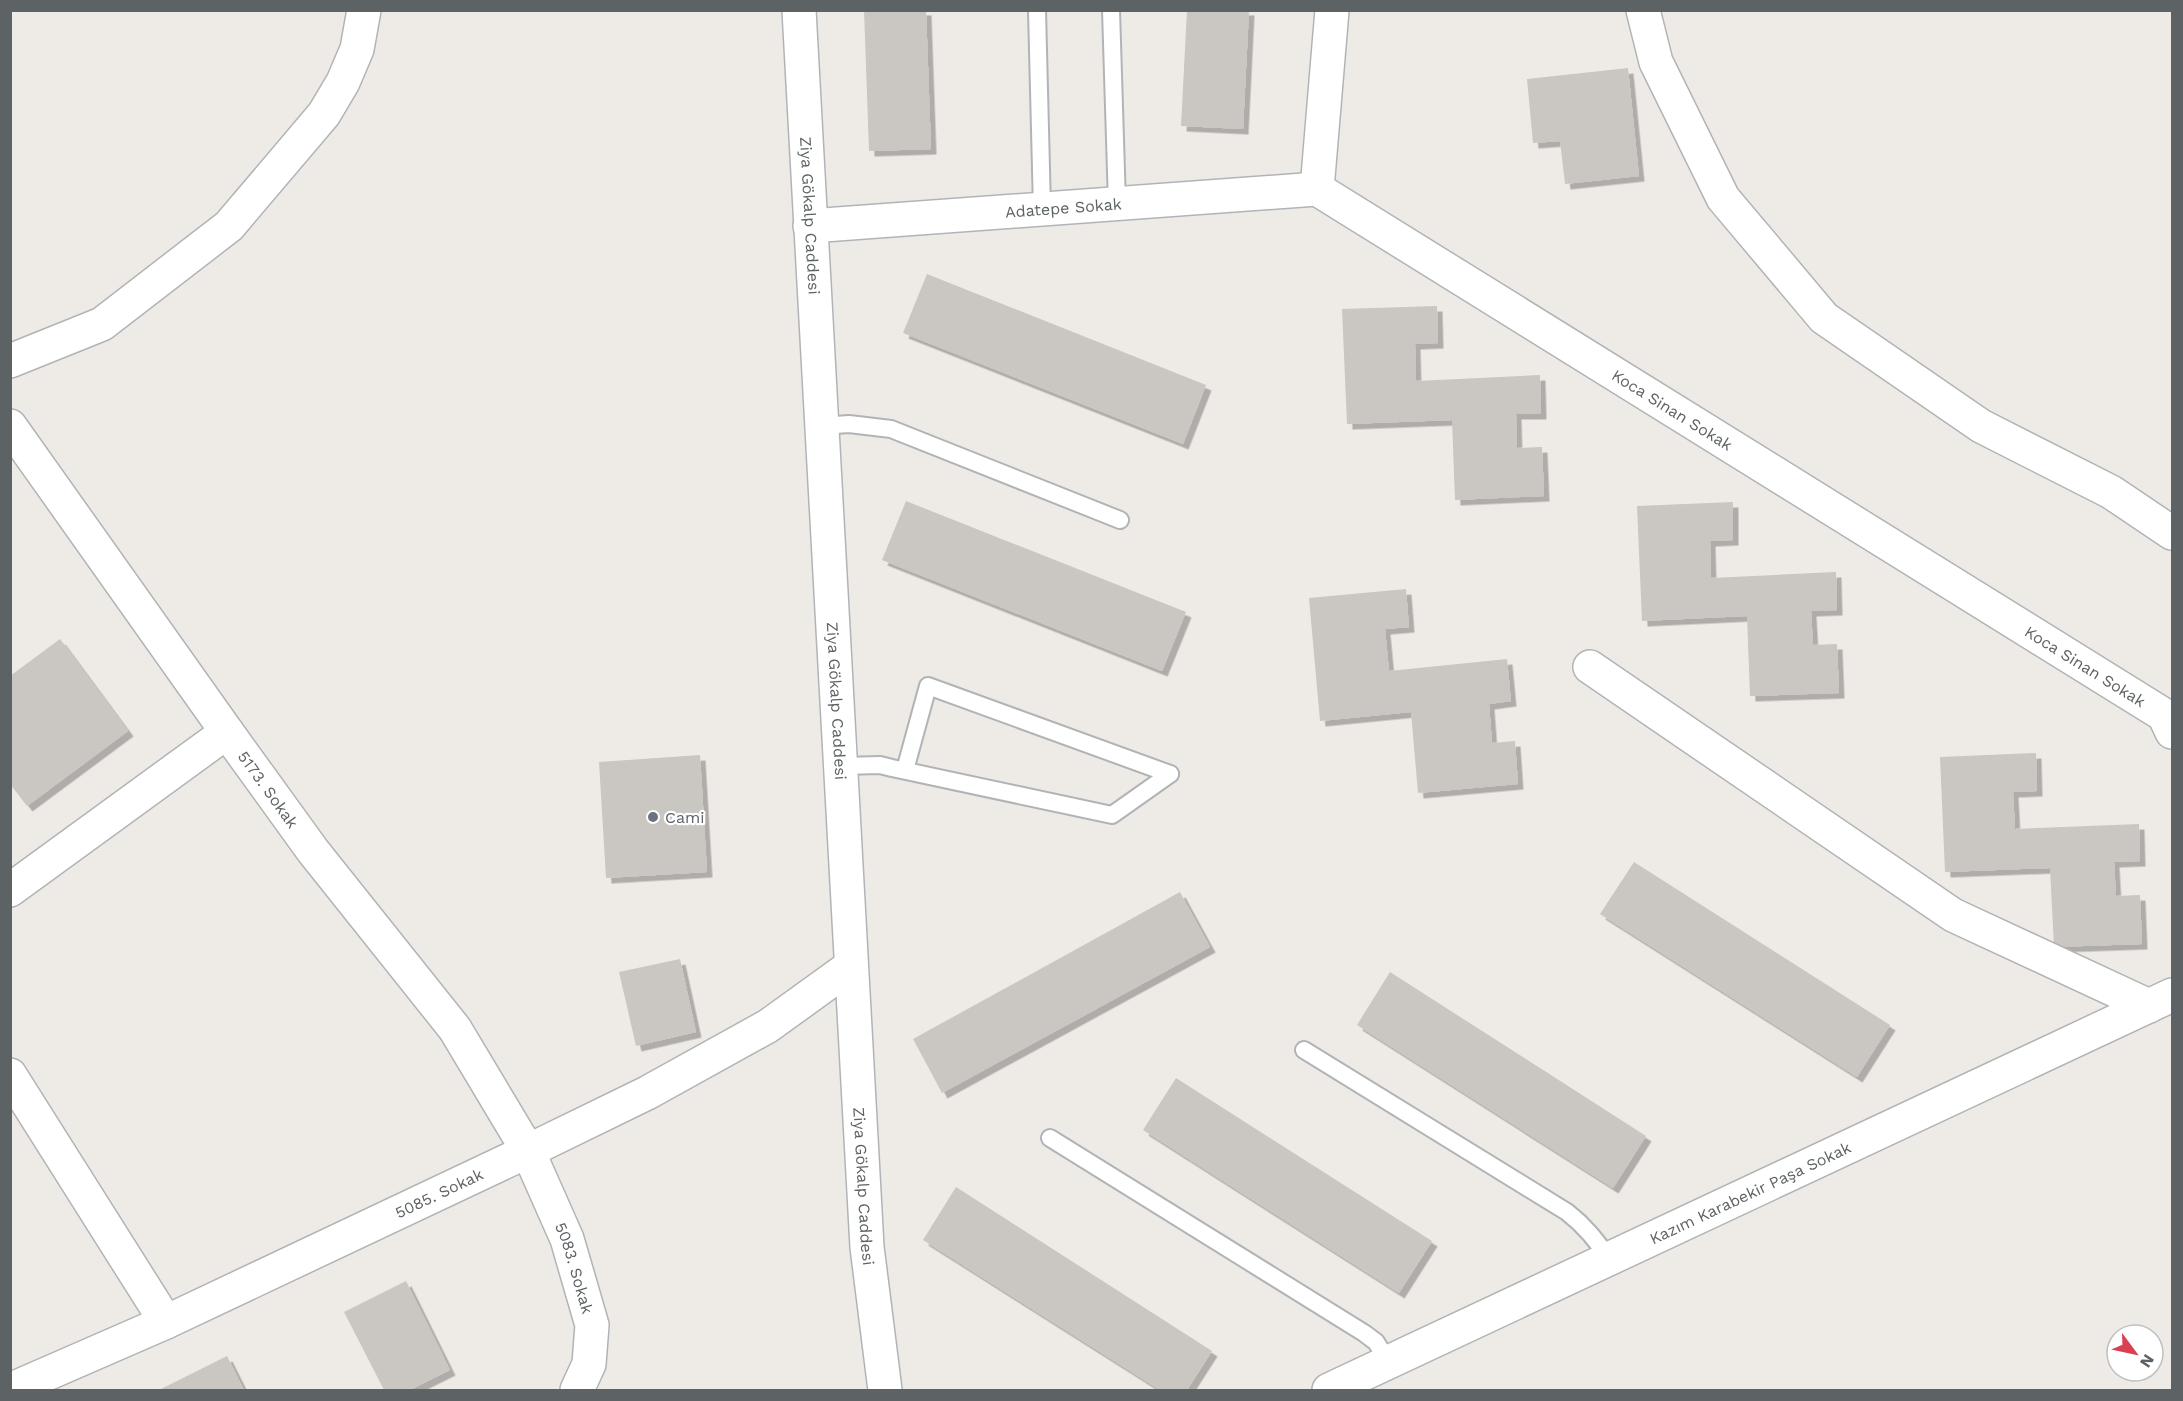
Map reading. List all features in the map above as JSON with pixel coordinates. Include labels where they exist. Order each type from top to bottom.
[{"type":"street","points":[[10,362],[102,324],[229,226],[324,114],[343,82],[357,49],[364,10]]},
{"type":"street","name":"Ziya Gökalp Caddesi","points":[[799,10],[867,1247],[885,1390]]},
{"type":"street","points":[[1317,189],[1332,10]]},
{"type":"street","points":[[1643,10],[1656,62],[1723,198],[1824,318],[1981,426],[2111,492],[2172,533]]},
{"type":"street","name":"Adatepe Sokak","points":[[810,226],[1317,189]]},
{"type":"street","name":"Koca Sinan Sokak","points":[[1317,189],[2164,716],[2172,732]]},
{"type":"street","name":"5173. Sokak","points":[[10,426],[314,851],[455,1029],[528,1151]]},
{"type":"street","points":[[1590,667],[1953,915],[2161,1001]]},
{"type":"street","points":[[10,890],[227,732]]},
{"type":"street","name":"5085. Sokak","points":[[10,1390],[166,1322],[647,1093],[768,1026],[851,966]]},
{"type":"street","name":"Kazım Karabekir Paşa Sokak","points":[[1329,1390],[2161,1001]]},
{"type":"street","points":[[10,1075],[166,1322]]},
{"type":"street","name":"5083. Sokak","points":[[528,1151],[567,1239],[592,1325],[589,1364],[577,1390]]},
{"type":"lane","points":[[1037,10],[1042,209]]},
{"type":"lane","points":[[1111,10],[1117,204]]},
{"type":"lane","points":[[821,426],[849,424],[891,429],[1120,520]]},
{"type":"lane","points":[[842,766],[880,765],[1112,815],[1170,774],[928,686],[905,770]]},
{"type":"lane","points":[[1304,1050],[1566,1212],[1593,1236],[1609,1259]]},
{"type":"lane","points":[[1050,1138],[1364,1333],[1376,1342],[1389,1363]]},
{"type":"building","points":[[864,10],[926,10],[931,149],[869,151]]},
{"type":"building","points":[[1187,10],[1249,10],[1243,129],[1181,126]]},
{"type":"building","points":[[1628,68],[1639,176],[1565,184],[1560,141],[1533,143],[1527,79]]},
{"type":"building","points":[[927,274],[1206,385],[1183,444],[903,333]]},
{"type":"building","points":[[1437,306],[1438,343],[1415,344],[1416,381],[1540,375],[1541,414],[1516,414],[1517,448],[1542,447],[1544,496],[1455,500],[1452,420],[1347,424],[1342,309]]},
{"type":"building","points":[[906,501],[1186,612],[1162,671],[882,560]]},
{"type":"building","points":[[1733,502],[1733,540],[1710,541],[1711,578],[1836,572],[1837,610],[1811,611],[1813,645],[1837,644],[1839,693],[1750,696],[1747,616],[1642,621],[1637,506]]},
{"type":"building","points":[[1406,589],[1409,627],[1385,629],[1389,671],[1507,659],[1511,701],[1489,704],[1492,743],[1515,741],[1518,784],[1418,793],[1411,712],[1320,721],[1309,598]]},
{"type":"building","points":[[60,639],[128,731],[27,806],[10,784],[10,676]]},
{"type":"building","points":[[2036,753],[2037,791],[2013,792],[2015,829],[2139,824],[2140,861],[2114,862],[2116,896],[2140,895],[2142,944],[2054,947],[2050,868],[1945,872],[1940,757]]},
{"type":"building","name":"Cami","points":[[700,755],[707,872],[606,878],[599,762]]},
{"type":"building","points":[[1634,862],[1890,1025],[1857,1077],[1600,914]]},
{"type":"building","points":[[1180,892],[1210,947],[942,1093],[913,1039]]},
{"type":"building","points":[[680,959],[696,1032],[636,1046],[619,972]]},
{"type":"building","points":[[1390,972],[1646,1136],[1613,1188],[1357,1025]]},
{"type":"building","points":[[1176,1078],[1432,1241],[1399,1293],[1143,1130]]},
{"type":"building","points":[[956,1187],[1212,1351],[1187,1390],[1160,1390],[923,1240]]},
{"type":"building","points":[[406,1281],[450,1370],[410,1390],[384,1390],[344,1312]]},
{"type":"building","points":[[227,1356],[244,1390],[159,1390]]},
{"type":"place","name":"Cami","points":[[653,817]]}]
